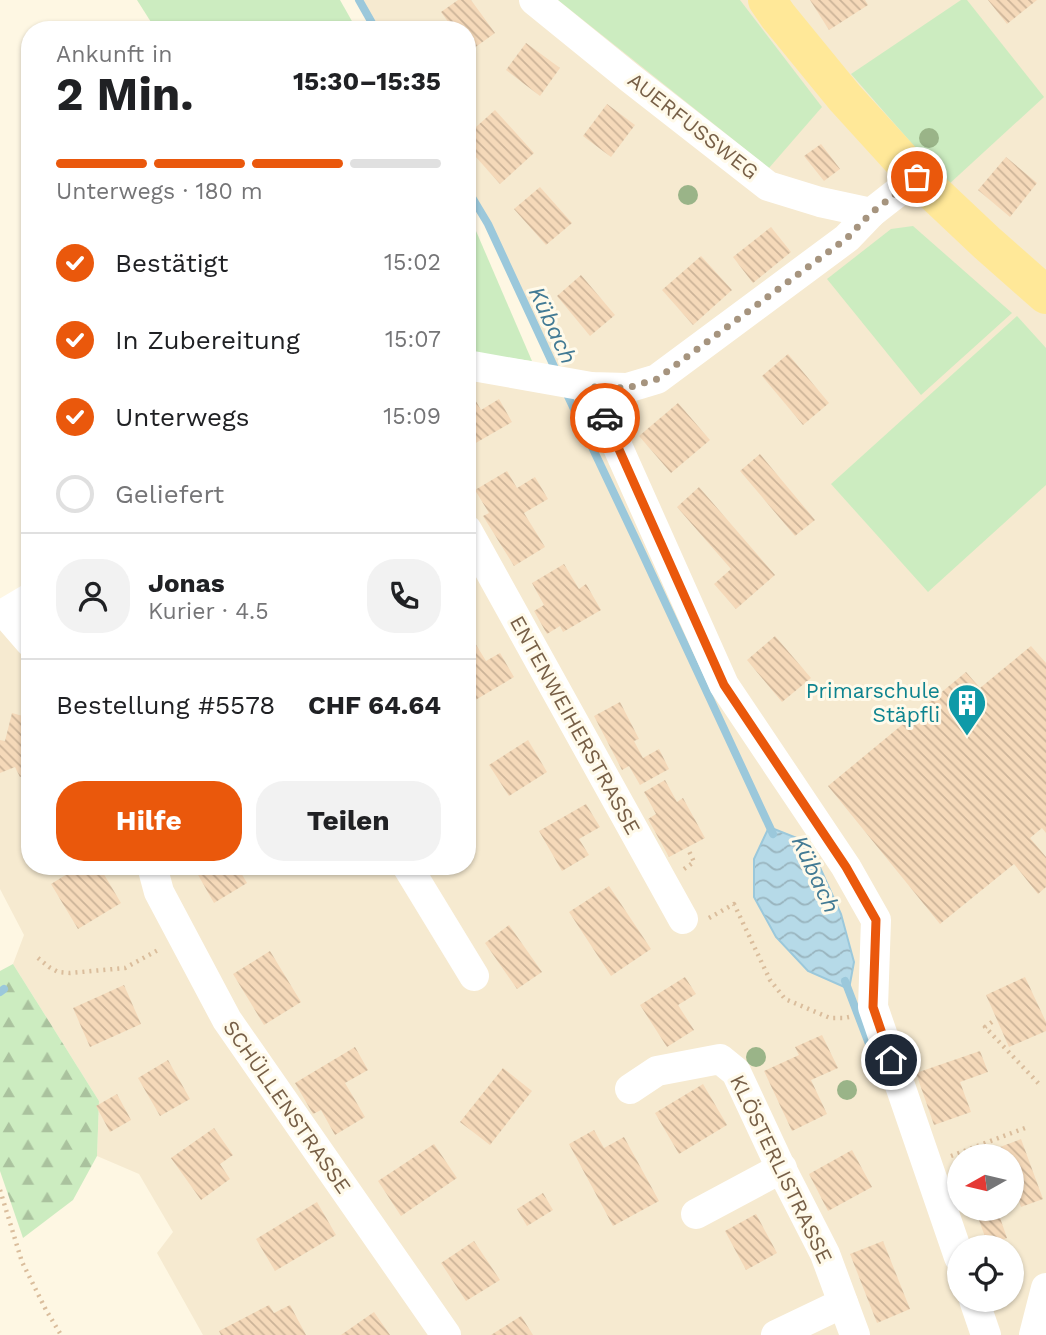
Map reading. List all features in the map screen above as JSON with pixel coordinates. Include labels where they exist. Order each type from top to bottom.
[{"type":"main road","points":[[767,0],[845,98],[917,177],[1046,295]]},
{"type":"street","name":"AUERFUSSWEG","points":[[534,0],[768,186],[820,202],[871,213]]},
{"type":"street","points":[[476,367],[585,386],[627,388],[657,379],[847,238],[871,213],[917,177]]},
{"type":"street","points":[[585,386],[724,685],[846,867],[876,920],[873,1007],[951,1235]]},
{"type":"street","name":"ENTENWEIHERSTRASSE","points":[[476,546],[683,919]]},
{"type":"street","points":[[21,603],[5,613],[21,632]]},
{"type":"street","name":"SCHÜLLENSTRASSE","points":[[154,875],[159,892],[227,1020],[446,1335]]},
{"type":"street","points":[[412,875],[474,976]]},
{"type":"street","name":"KLÖSTERLISTRASSE","points":[[630,1088],[657,1072],[720,1059],[736,1072],[825,1254],[855,1335]]},
{"type":"street","points":[[696,1214],[782,1168]]},
{"type":"street","points":[[1034,1335],[1046,1287]]},
{"type":"street","points":[[776,1335],[843,1303]]},
{"type":"street","points":[[978,1312],[986,1335]]},
{"type":"path","points":[[689,851],[694,862]]},
{"type":"path","points":[[683,919],[692,928],[734,904],[770,980],[785,999],[830,1018],[845,1018]]},
{"type":"path","points":[[38,958],[58,972],[125,968],[183,937]]},
{"type":"path","points":[[992,1022],[985,1027],[1041,1086]]},
{"type":"path","points":[[927,1164],[1025,1128]]},
{"type":"path","points":[[0,1190],[22,1262],[61,1335]]},
{"type":"shaded area","points":[[359,0],[1046,0],[1046,1335],[203,1335],[157,1253],[173,1232],[139,1174],[97,1156],[99,1101],[13,964],[24,935],[0,889],[0,604],[21,600],[21,875],[476,875],[476,367],[546,379],[551,358],[476,204],[476,21],[371,21]]},
{"type":"green space","points":[[137,0],[340,0],[352,21],[150,21]]},
{"type":"green space","points":[[558,0],[740,0],[822,107],[769,168]]},
{"type":"green space","points":[[961,0],[967,0],[1044,97],[948,185],[851,74]]},
{"type":"green space","points":[[913,226],[1012,313],[921,395],[827,279],[891,229]]},
{"type":"green space","points":[[476,231],[532,361],[476,353]]},
{"type":"green space","points":[[1017,316],[1046,348],[1046,485],[928,592],[831,484]]},
{"type":"green space","points":[[13,964],[99,1101],[97,1156],[73,1200],[23,1238],[0,1171],[0,971]]},
{"type":"water","points":[[769,827],[797,838],[818,863],[841,914],[854,962],[849,989],[808,971],[776,937],[754,897],[754,859]]},
{"type":"building","points":[[458,0],[471,0],[495,33],[476,47],[476,21],[448,21],[441,12]]},
{"type":"building","points":[[810,0],[865,0],[868,5],[829,30]]},
{"type":"building","points":[[988,0],[1037,0],[1007,24]]},
{"type":"building","points":[[526,43],[560,68],[540,96],[506,70]]},
{"type":"building","points":[[607,104],[635,125],[611,157],[583,136]]},
{"type":"building","points":[[495,110],[534,153],[500,184],[476,157],[476,127]]},
{"type":"building","points":[[821,144],[840,169],[824,181],[804,156]]},
{"type":"building","points":[[1006,157],[1037,183],[1010,217],[978,190]]},
{"type":"building","points":[[540,187],[572,223],[546,245],[514,209]]},
{"type":"building","points":[[771,227],[791,252],[753,283],[733,257]]},
{"type":"building","points":[[701,256],[732,290],[693,325],[662,290]]},
{"type":"building","points":[[581,275],[615,315],[590,336],[557,296]]},
{"type":"building","points":[[788,354],[829,403],[803,425],[762,376]]},
{"type":"building","points":[[499,399],[512,422],[476,443],[476,401],[481,410]]},
{"type":"building","points":[[678,403],[710,440],[671,473],[639,436]]},
{"type":"building","points":[[760,454],[815,520],[795,536],[740,471]]},
{"type":"building","points":[[507,471],[517,488],[535,477],[548,499],[524,513],[545,547],[514,566],[483,516],[489,513],[476,489]]},
{"type":"building","points":[[699,487],[775,575],[736,609],[714,584],[731,569],[677,507]]},
{"type":"building","points":[[564,564],[579,589],[586,584],[601,610],[563,632],[560,626],[547,634],[534,611],[544,605],[532,583]]},
{"type":"building","points":[[775,636],[811,678],[782,702],[747,660]]},
{"type":"building","points":[[476,645],[486,661],[500,653],[514,677],[476,700]]},
{"type":"building","name":"Primarschule Stäpfli","points":[[1031,646],[1046,663],[1046,833],[1042,828],[1030,838],[1046,857],[1046,887],[1038,894],[1014,864],[940,924],[828,786],[966,672],[980,688]]},
{"type":"building","points":[[620,702],[639,739],[634,741],[643,758],[659,749],[669,769],[640,785],[629,766],[622,770],[594,716]]},
{"type":"building","points":[[12,713],[21,716],[20,777],[15,767],[0,773],[0,740],[5,741]]},
{"type":"building","points":[[528,740],[547,772],[509,796],[489,765]]},
{"type":"building","points":[[665,780],[677,802],[683,798],[705,838],[669,857],[648,819],[656,814],[644,792]]},
{"type":"building","points":[[586,804],[600,827],[579,839],[589,855],[562,871],[539,831]]},
{"type":"building","points":[[66,875],[104,875],[121,903],[78,929],[51,884]]},
{"type":"building","points":[[198,875],[242,875],[247,883],[214,903]]},
{"type":"building","points":[[609,886],[651,949],[611,976],[569,912]]},
{"type":"building","points":[[509,925],[542,972],[517,989],[485,943]]},
{"type":"building","points":[[270,951],[301,1002],[264,1025],[233,974]]},
{"type":"building","points":[[685,977],[696,994],[678,1005],[694,1030],[667,1047],[640,1005]]},
{"type":"building","points":[[1025,977],[1046,1022],[1046,1031],[1009,1047],[986,995]]},
{"type":"building","points":[[124,985],[141,1024],[90,1047],[73,1008]]},
{"type":"building","points":[[822,1035],[838,1068],[811,1080],[827,1114],[792,1131],[764,1071],[799,1055],[795,1047]]},
{"type":"building","points":[[355,1047],[368,1070],[345,1083],[365,1117],[335,1135],[321,1110],[313,1114],[295,1083]]},
{"type":"building","points":[[980,1051],[988,1072],[960,1082],[971,1112],[934,1125],[916,1073]]},
{"type":"building","points":[[168,1060],[190,1099],[160,1116],[138,1078]]},
{"type":"building","points":[[503,1068],[532,1091],[490,1145],[460,1122]]},
{"type":"building","points":[[703,1084],[727,1125],[679,1154],[655,1113]]},
{"type":"building","points":[[117,1094],[131,1120],[110,1132],[96,1106]]},
{"type":"building","points":[[214,1128],[233,1155],[220,1164],[230,1179],[201,1200],[171,1158]]},
{"type":"building","points":[[594,1130],[604,1148],[624,1137],[659,1201],[613,1226],[569,1144]]},
{"type":"building","points":[[1021,1139],[1023,1144],[1008,1144]]},
{"type":"building","points":[[434,1144],[457,1178],[401,1216],[378,1181]]},
{"type":"building","points":[[1024,1147],[1043,1199],[1024,1206]]},
{"type":"building","points":[[852,1150],[872,1187],[828,1211],[809,1174]]},
{"type":"building","points":[[543,1193],[553,1210],[527,1226],[517,1209]]},
{"type":"building","points":[[317,1202],[336,1235],[275,1271],[256,1239]]},
{"type":"building","points":[[756,1214],[777,1253],[746,1270],[725,1231]]},
{"type":"building","points":[[980,1222],[1001,1222],[1006,1235],[984,1235]]},
{"type":"building","points":[[474,1241],[500,1280],[466,1301],[441,1263]]},
{"type":"building","points":[[883,1241],[910,1309],[877,1323],[850,1254]]},
{"type":"building","points":[[269,1305],[274,1313],[290,1305],[306,1335],[221,1335],[219,1331]]},
{"type":"building","points":[[374,1312],[390,1335],[341,1335]]},
{"type":"building","points":[[521,1316],[533,1335],[491,1335]]},
{"type":"waterway","name":"Kübach","points":[[359,0],[371,21]]},
{"type":"waterway","name":"Kübach","points":[[476,204],[488,224],[558,375]]},
{"type":"waterway","name":"Kübach","points":[[565,390],[773,834]]},
{"type":"waterway","name":"Kübach","points":[[845,981],[879,1070]]},
{"type":"waterway","points":[[0,992],[4,989]]},
{"type":"way so far","points":[[605,418],[591,387],[627,388],[657,379],[847,238],[871,213],[917,177]]},
{"type":"place","name":"Primarschule Stäpfli","points":[[967,737]]},
{"type":"route","points":[[605,418],[724,685],[846,867],[876,920],[873,1007],[891,1060]]}]
